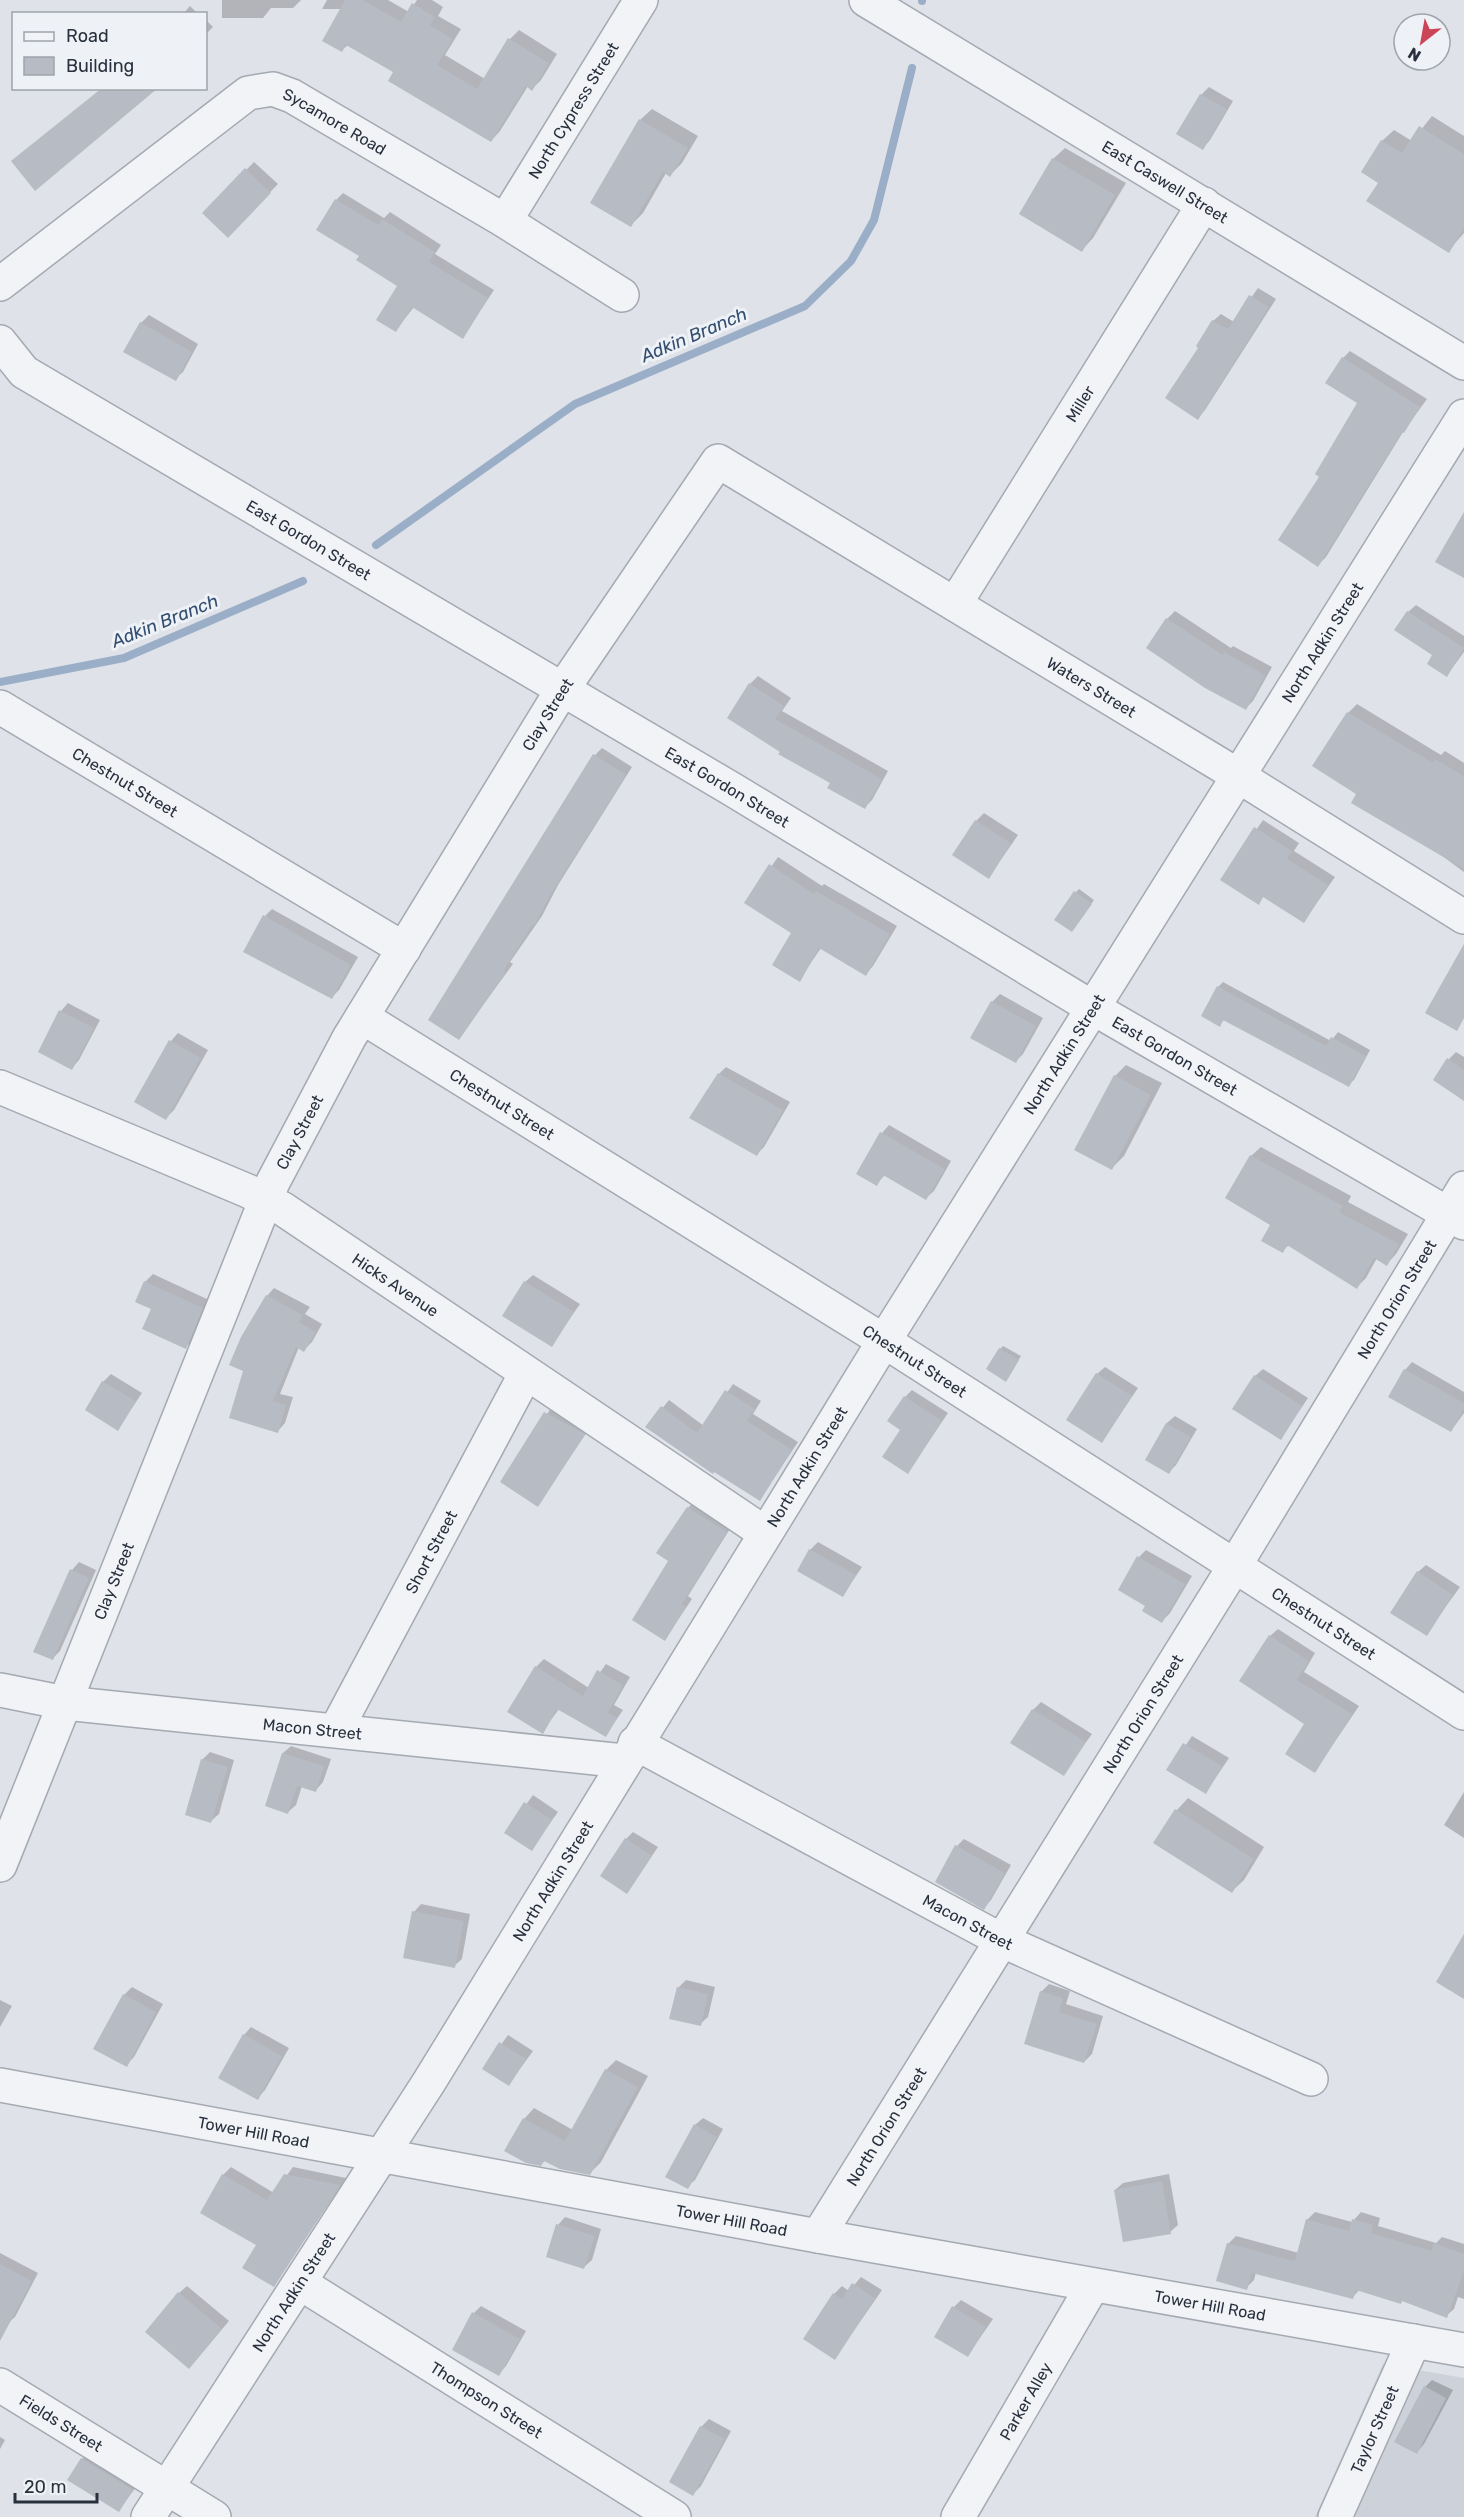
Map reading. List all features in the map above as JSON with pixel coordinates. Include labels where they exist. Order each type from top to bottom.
[{"type":"street","name":"North Cypress Street","points":[[505,220],[641,0]]},
{"type":"street","name":"East Caswell Street","points":[[866,0],[1464,363]]},
{"type":"street","name":"Sycamore Road","points":[[0,284],[248,93],[273,89],[292,96],[505,220],[622,295]]},
{"type":"street","name":"Miller","points":[[955,604],[1203,204]]},
{"type":"street","name":"East Gordon Street","points":[[0,342],[24,372],[1093,1008],[1459,1208]]},
{"type":"street","name":"North Adkin Street","points":[[148,2517],[381,2157],[884,1341],[1464,416]]},
{"type":"street","name":"Waters Street","points":[[718,461],[1238,776],[1464,916]]},
{"type":"street","name":"Clay Street","points":[[0,1865],[265,1200],[362,1017],[562,690],[718,461]]},
{"type":"street","name":"Chestnut Street","points":[[0,707],[404,949]]},
{"type":"street","name":"Chestnut Street","points":[[362,1017],[884,1341],[1464,1713]]},
{"type":"street","name":"Hicks Avenue","points":[[0,1087],[265,1200],[765,1533]]},
{"type":"street","name":"North Orion Street","points":[[818,2236],[1459,1208]]},
{"type":"street","name":"Short Street","points":[[336,1730],[526,1372]]},
{"type":"street","name":"Macon Street","points":[[0,1690],[65,1703],[336,1730],[630,1752],[1003,1941],[1311,2079]]},
{"type":"street","name":"Tower Hill Road","points":[[0,2085],[381,2157],[1464,2350]]},
{"type":"street","name":"Thompson Street","points":[[300,2283],[674,2517]]},
{"type":"street","name":"Parker Alley","points":[[958,2517],[1093,2285]]},
{"type":"street","name":"Taylor Street","points":[[1335,2517],[1413,2341]]},
{"type":"street","name":"Fields Street","points":[[0,2385],[214,2517]]},
{"type":"shaded area","points":[[1383,2364],[1464,2378],[1464,2517],[1315,2517]]},
{"type":"building","points":[[345,0],[363,0],[401,22],[412,3],[435,17],[430,25],[453,39],[437,65],[477,89],[508,38],[549,63],[532,91],[526,86],[491,142],[388,81],[393,72],[346,45],[342,52],[322,41]]},
{"type":"building","points":[[100,90],[156,90],[35,191],[11,161]]},
{"type":"building","points":[[1200,94],[1227,109],[1203,150],[1176,134]]},
{"type":"building","points":[[639,119],[688,148],[670,177],[663,172],[631,227],[590,203]]},
{"type":"building","points":[[1419,126],[1464,154],[1464,228],[1449,253],[1366,201],[1378,183],[1361,172],[1381,140],[1402,153]]},
{"type":"building","points":[[1052,158],[1115,195],[1082,252],[1019,214]]},
{"type":"building","points":[[245,168],[271,193],[228,238],[202,213]]},
{"type":"building","points":[[335,199],[378,225],[382,219],[435,252],[429,262],[488,298],[463,339],[412,307],[396,332],[376,320],[397,286],[356,260],[359,256],[316,230]]},
{"type":"building","points":[[1249,295],[1269,307],[1198,420],[1165,398],[1198,348],[1196,346],[1212,320],[1228,329]]},
{"type":"building","points":[[140,322],[192,352],[176,381],[123,352]]},
{"type":"building","points":[[1342,357],[1420,407],[1318,567],[1278,540],[1319,477],[1315,474],[1357,403],[1325,383]]},
{"type":"building","points":[[1464,512],[1464,578],[1435,562]]},
{"type":"building","points":[[1407,611],[1464,648],[1447,677],[1427,664],[1432,655],[1394,630]]},
{"type":"building","points":[[1166,618],[1223,655],[1224,652],[1265,675],[1246,710],[1205,688],[1146,648]]},
{"type":"building","points":[[749,683],[784,706],[775,719],[882,779],[865,809],[827,788],[830,783],[778,754],[780,752],[727,718]]},
{"type":"building","points":[[1347,712],[1433,763],[1435,759],[1464,776],[1464,869],[1351,803],[1356,794],[1312,766]]},
{"type":"building","points":[[593,754],[626,775],[551,894],[535,925],[533,924],[504,970],[506,972],[459,1040],[428,1020]]},
{"type":"building","points":[[975,820],[1011,843],[989,879],[952,855]]},
{"type":"building","points":[[1254,827],[1292,851],[1287,859],[1328,885],[1304,923],[1263,897],[1259,905],[1220,880]]},
{"type":"building","points":[[769,864],[814,894],[816,891],[890,934],[866,976],[819,948],[800,982],[772,965],[791,933],[744,903]]},
{"type":"building","points":[[1074,891],[1092,904],[1072,932],[1054,920]]},
{"type":"building","points":[[263,915],[351,965],[332,999],[243,952]]},
{"type":"building","points":[[1464,944],[1464,1018],[1457,1031],[1425,1013]]},
{"type":"building","points":[[1217,986],[1326,1046],[1331,1037],[1366,1056],[1349,1087],[1223,1020],[1220,1027],[1201,1016]]},
{"type":"building","points":[[991,1001],[1036,1026],[1016,1063],[970,1038]]},
{"type":"building","points":[[59,1010],[94,1028],[72,1070],[38,1052]]},
{"type":"building","points":[[169,1040],[201,1058],[166,1120],[134,1102]]},
{"type":"building","points":[[1447,1058],[1464,1070],[1464,1101],[1433,1080]]},
{"type":"building","points":[[718,1073],[783,1110],[757,1156],[689,1118]]},
{"type":"building","points":[[1114,1075],[1151,1095],[1112,1170],[1074,1150]]},
{"type":"building","points":[[880,1132],[945,1169],[926,1200],[883,1175],[877,1186],[856,1174]]},
{"type":"building","points":[[1250,1155],[1343,1206],[1339,1212],[1399,1244],[1387,1266],[1374,1258],[1357,1289],[1287,1245],[1283,1253],[1261,1241],[1270,1225],[1225,1198]]},
{"type":"building","points":[[144,1281],[203,1308],[186,1349],[142,1329],[151,1309],[135,1302]]},
{"type":"building","points":[[524,1281],[574,1312],[552,1347],[502,1316]]},
{"type":"building","points":[[266,1295],[303,1315],[299,1322],[316,1332],[304,1352],[296,1347],[273,1401],[286,1405],[278,1433],[229,1418],[243,1371],[229,1365],[241,1337]]},
{"type":"building","points":[[999,1348],[1019,1360],[1006,1382],[986,1369]]},
{"type":"building","points":[[1404,1369],[1464,1403],[1464,1409],[1451,1432],[1388,1397]]},
{"type":"building","points":[[1096,1373],[1132,1396],[1102,1443],[1066,1420]]},
{"type":"building","points":[[1254,1375],[1302,1406],[1281,1440],[1232,1409]]},
{"type":"building","points":[[102,1381],[136,1401],[118,1431],[85,1410]]},
{"type":"building","points":[[725,1390],[755,1409],[747,1421],[792,1450],[760,1501],[714,1472],[713,1474],[645,1427],[661,1406],[697,1433]]},
{"type":"building","points":[[904,1396],[942,1421],[908,1474],[882,1457],[900,1430],[887,1421]]},
{"type":"building","points":[[544,1412],[585,1434],[538,1507],[500,1482]]},
{"type":"building","points":[[1166,1423],[1191,1437],[1169,1474],[1145,1460]]},
{"type":"building","points":[[687,1507],[727,1532],[682,1604],[686,1607],[665,1641],[632,1620],[668,1561],[656,1553]]},
{"type":"building","points":[[809,1549],[856,1575],[843,1597],[797,1571]]},
{"type":"building","points":[[1137,1556],[1185,1584],[1162,1623],[1142,1611],[1145,1606],[1118,1590]]},
{"type":"building","points":[[70,1569],[89,1578],[53,1660],[33,1652]]},
{"type":"building","points":[[1417,1571],[1453,1595],[1427,1636],[1390,1613]]},
{"type":"building","points":[[1269,1635],[1309,1661],[1297,1680],[1352,1714],[1315,1773],[1285,1754],[1304,1724],[1239,1681]]},
{"type":"building","points":[[535,1666],[583,1696],[597,1670],[623,1685],[608,1713],[617,1718],[606,1737],[557,1709],[543,1734],[507,1712]]},
{"type":"building","points":[[1032,1709],[1086,1742],[1064,1776],[1010,1743]]},
{"type":"building","points":[[1183,1743],[1222,1766],[1206,1794],[1166,1770]]},
{"type":"building","points":[[282,1753],[324,1766],[316,1792],[297,1786],[288,1814],[265,1806]]},
{"type":"building","points":[[201,1759],[228,1767],[211,1823],[185,1815]]},
{"type":"building","points":[[524,1802],[552,1820],[532,1851],[504,1833]]},
{"type":"building","points":[[1175,1809],[1254,1859],[1232,1893],[1153,1843]]},
{"type":"building","points":[[625,1838],[652,1856],[627,1894],[600,1876]]},
{"type":"building","points":[[955,1845],[1005,1873],[984,1910],[935,1882]]},
{"type":"building","points":[[412,1911],[464,1921],[455,1968],[403,1958]]},
{"type":"building","points":[[1464,1934],[1464,1999],[1436,1982]]},
{"type":"building","points":[[677,1987],[708,1994],[701,2026],[669,2019]]},
{"type":"building","points":[[1040,1991],[1063,1998],[1059,2012],[1097,2024],[1084,2063],[1024,2044]]},
{"type":"building","points":[[123,1994],[156,2012],[127,2067],[93,2049]]},
{"type":"building","points":[[243,2034],[282,2056],[258,2100],[218,2078]]},
{"type":"building","points":[[499,2042],[526,2059],[509,2086],[482,2069]]},
{"type":"building","points":[[605,2069],[638,2087],[590,2175],[560,2169],[544,2161],[541,2166],[526,2163],[504,2151],[523,2118],[565,2141]]},
{"type":"building","points":[[694,2124],[717,2137],[688,2189],[665,2177]]},
{"type":"building","points":[[222,2174],[267,2200],[284,2174],[340,2185],[274,2287],[242,2268],[256,2245],[200,2213]]},
{"type":"building","points":[[1162,2181],[1171,2234],[1123,2242],[1114,2190]]},
{"type":"building","points":[[1306,2219],[1349,2231],[1352,2219],[1373,2225],[1371,2233],[1431,2251],[1434,2243],[1464,2254],[1464,2271],[1447,2318],[1402,2301],[1401,2304],[1356,2290],[1353,2299],[1252,2273],[1247,2290],[1216,2281],[1227,2243],[1295,2261]]},
{"type":"building","points":[[556,2224],[595,2236],[584,2269],[546,2257]]},
{"type":"building","points":[[0,2264],[32,2281],[0,2341]]},
{"type":"building","points":[[852,2283],[875,2298],[835,2360],[803,2339],[833,2293],[842,2299]]},
{"type":"building","points":[[178,2292],[222,2329],[189,2369],[145,2332]]},
{"type":"building","points":[[952,2306],[986,2327],[968,2357],[934,2337]]},
{"type":"building","points":[[472,2312],[520,2339],[499,2376],[452,2350]]},
{"type":"building","points":[[1424,2386],[1446,2398],[1417,2454],[1394,2442]]},
{"type":"building","points":[[700,2426],[725,2439],[693,2496],[669,2482]]},
{"type":"building","points":[[81,2458],[133,2490],[119,2512],[67,2480]]},
{"type":"waterway","name":"Adkin Branch","points":[[376,545],[575,404],[805,306],[851,261],[874,220],[912,68]]},
{"type":"waterway","name":"Adkin Branch","points":[[0,682],[124,658],[303,581]]}]
